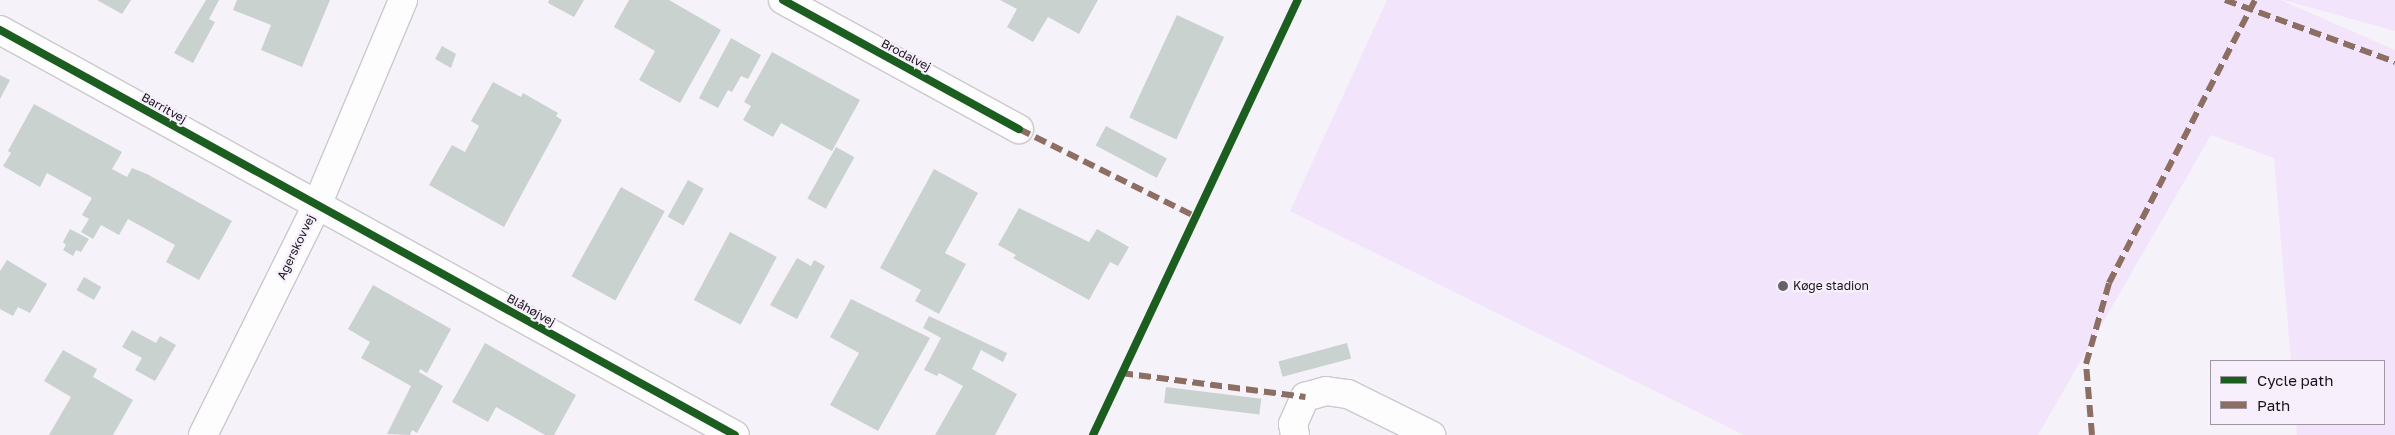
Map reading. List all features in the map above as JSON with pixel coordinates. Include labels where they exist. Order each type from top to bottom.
[{"type":"street","name":"Agerskovvej","points":[[203,435],[317,205],[403,0]]},
{"type":"street","name":"Brodalvej","points":[[783,0],[1019,129]]},
{"type":"street","name":"Barritvej","points":[[0,30],[317,205]]},
{"type":"street","name":"Blåhøjvej","points":[[317,205],[735,435]]},
{"type":"street","points":[[1294,435],[1294,424],[1305,397],[1326,391],[1348,394],[1431,435]]},
{"type":"shaded area","name":"Køge stadion","points":[[1387,0],[2281,0],[2395,50],[2395,435],[2297,435],[2296,425],[2385,425],[2385,360],[2291,360],[2274,158],[2211,135],[2038,435],[1744,435],[1290,211]]},
{"type":"shaded area","points":[[2283,0],[2395,0],[2395,31]]},
{"type":"building","points":[[97,0],[131,0],[122,14]]},
{"type":"building","points":[[206,0],[219,0],[209,19],[215,22],[193,63],[174,53]]},
{"type":"building","points":[[237,0],[330,0],[302,67],[261,50],[271,25],[233,10]]},
{"type":"building","points":[[549,0],[584,0],[574,17],[548,3]]},
{"type":"building","points":[[629,0],[669,0],[721,30],[680,103],[639,80],[655,51],[614,27]]},
{"type":"building","points":[[1000,0],[1098,0],[1079,34],[1048,17],[1033,42],[1007,27],[1017,9]]},
{"type":"building","points":[[1177,15],[1224,37],[1176,139],[1129,117]]},
{"type":"building","points":[[731,38],[761,55],[748,79],[741,76],[732,92],[728,90],[718,108],[699,98]]},
{"type":"building","points":[[442,46],[456,54],[451,68],[435,59]]},
{"type":"building","points":[[772,52],[860,100],[832,151],[781,123],[773,137],[743,120],[751,106],[744,102]]},
{"type":"building","points":[[0,75],[10,80],[0,99]]},
{"type":"building","points":[[493,82],[521,97],[523,93],[558,113],[556,116],[562,120],[504,227],[429,185],[452,145],[465,152],[479,126],[471,121]]},
{"type":"building","points":[[34,104],[122,152],[112,169],[127,177],[132,168],[147,174],[232,221],[199,280],[166,262],[175,245],[128,219],[119,235],[101,225],[93,239],[81,232],[89,219],[82,215],[92,198],[47,173],[40,187],[3,166],[11,153],[8,151]]},
{"type":"building","points":[[1106,126],[1167,158],[1157,178],[1096,145]]},
{"type":"building","points":[[836,147],[854,157],[826,209],[807,199]]},
{"type":"building","points":[[934,169],[978,193],[945,253],[966,264],[939,314],[915,301],[921,290],[880,268]]},
{"type":"building","points":[[688,180],[704,189],[683,225],[668,217]]},
{"type":"building","points":[[621,187],[665,211],[615,300],[572,276]]},
{"type":"building","points":[[1019,208],[1089,242],[1097,229],[1129,247],[1118,266],[1110,262],[1089,300],[1013,258],[1016,255],[998,245]]},
{"type":"building","points":[[70,229],[89,239],[81,252],[76,250],[73,256],[63,250],[66,245],[63,242]]},
{"type":"building","points":[[730,232],[777,257],[741,325],[694,300]]},
{"type":"building","points":[[797,258],[811,266],[814,260],[825,266],[797,319],[770,305]]},
{"type":"building","points":[[7,260],[47,284],[30,313],[18,307],[13,316],[0,309],[0,271]]},
{"type":"building","points":[[84,277],[101,287],[94,300],[76,290]]},
{"type":"building","points":[[373,285],[451,329],[427,373],[420,369],[419,372],[443,386],[417,433],[412,430],[410,435],[387,434],[411,386],[361,358],[370,342],[348,329]]},
{"type":"building","points":[[851,299],[930,338],[878,431],[830,405],[859,353],[830,337]]},
{"type":"building","points":[[929,316],[1007,353],[1003,362],[981,350],[972,369],[1017,394],[995,435],[935,435],[963,386],[939,373],[937,376],[924,370],[941,338],[923,328]]},
{"type":"building","points":[[132,330],[156,343],[160,336],[176,345],[155,381],[135,370],[142,358],[122,347]]},
{"type":"building","points":[[485,343],[576,395],[554,435],[545,435],[496,407],[488,422],[452,402]]},
{"type":"building","points":[[1347,343],[1351,358],[1283,377],[1278,361]]},
{"type":"building","points":[[63,350],[97,369],[93,377],[133,400],[113,435],[49,435],[71,397],[44,381]]},
{"type":"building","points":[[1166,387],[1261,399],[1259,415],[1164,403]]},
{"type":"marked path","points":[[2225,0],[2395,62]]},
{"type":"marked path","points":[[2092,435],[2086,364],[2109,283],[2255,0]]},
{"type":"marked path","points":[[1019,129],[1198,218]]},
{"type":"marked path","points":[[1121,373],[1305,397]]},
{"type":"cycle path","points":[[783,0],[1019,129]]},
{"type":"cycle path","points":[[1093,435],[1298,0]]},
{"type":"cycle path","points":[[0,30],[735,435]]},
{"type":"place","name":"Køge stadion","points":[[1783,286]]}]
